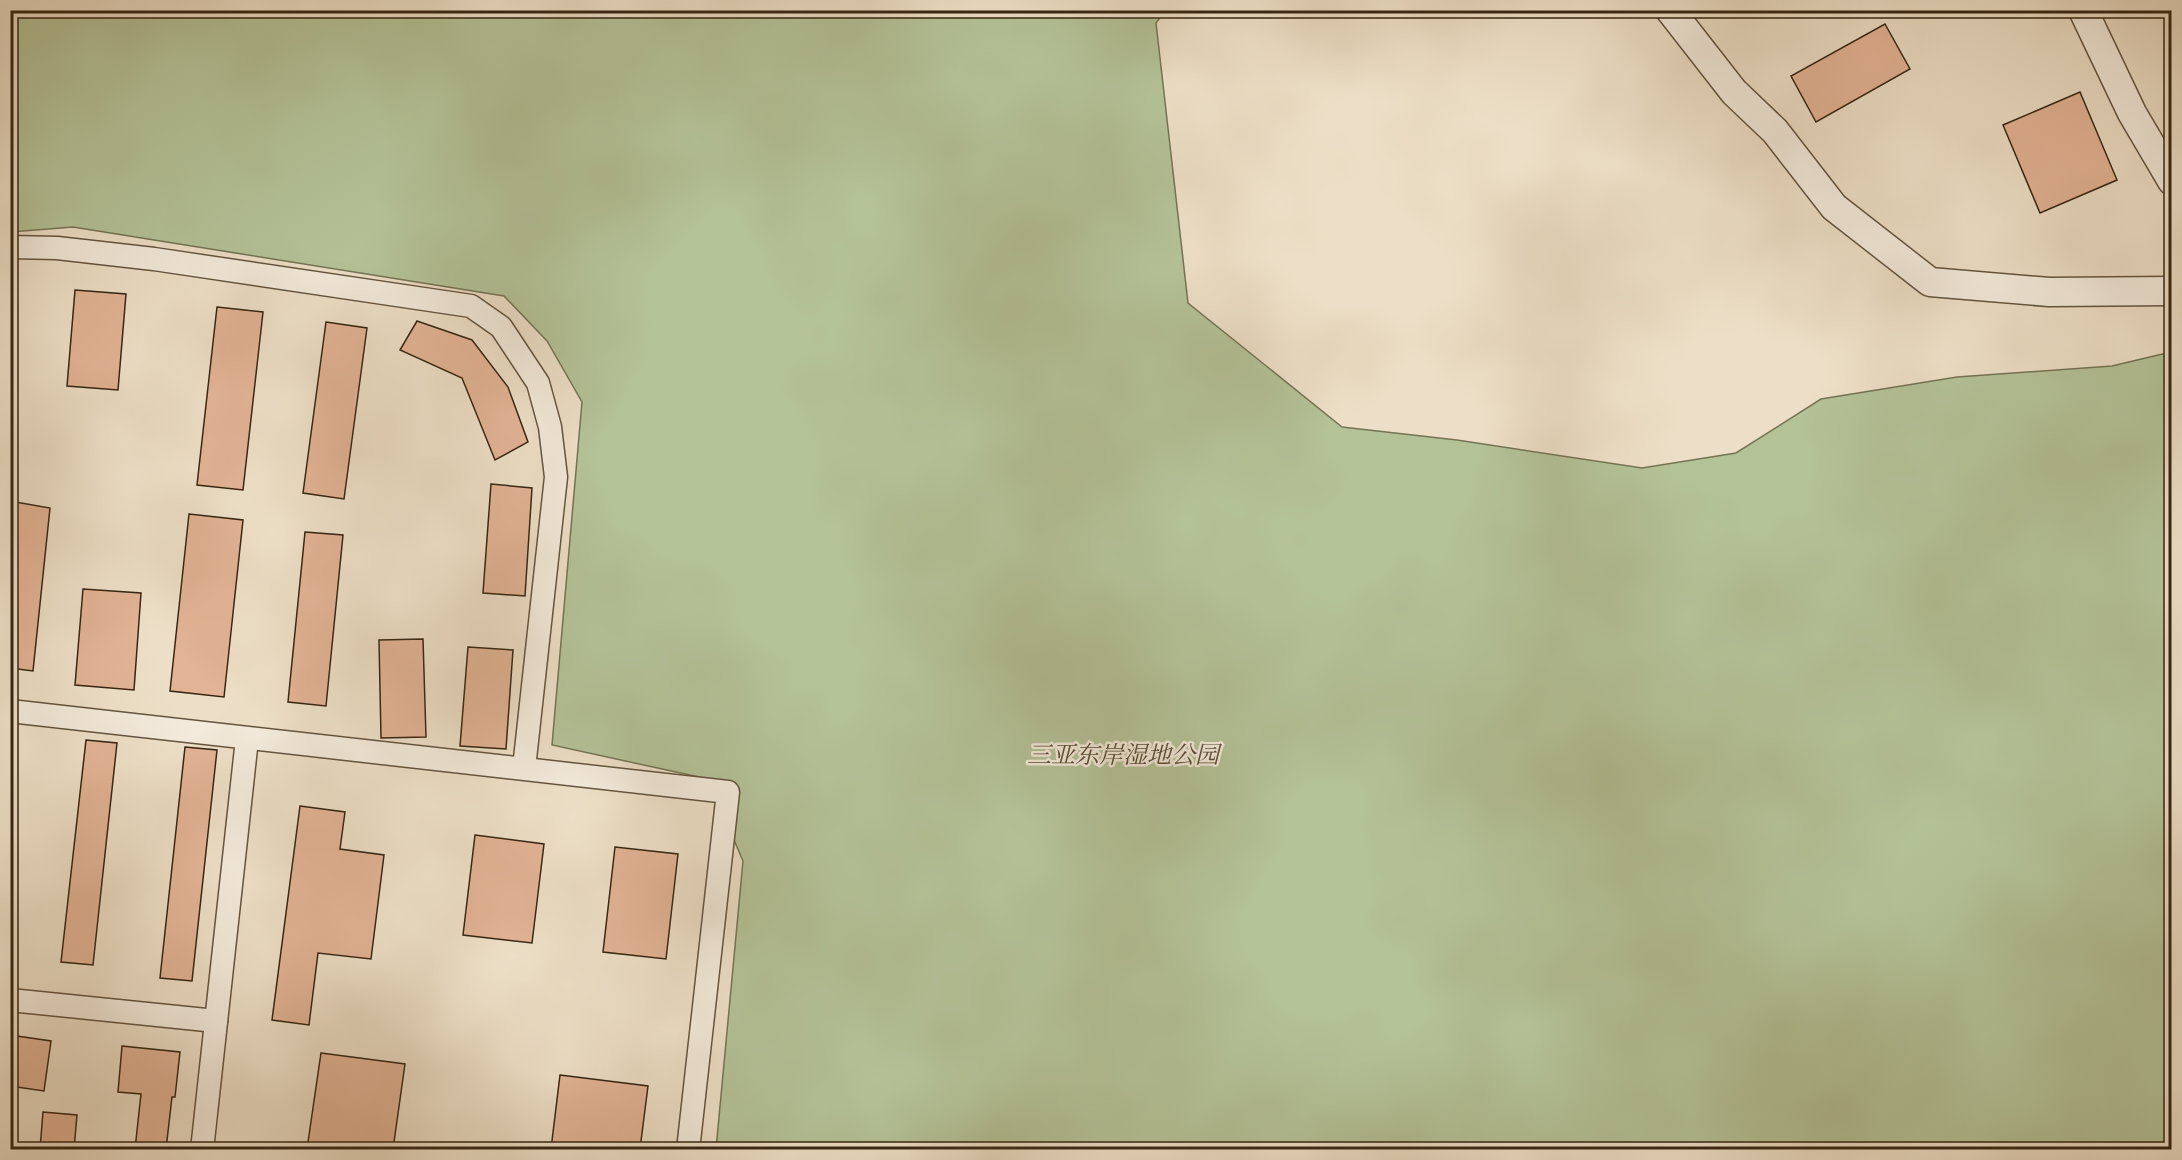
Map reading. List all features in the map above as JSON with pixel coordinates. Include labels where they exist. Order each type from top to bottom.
[{"type":"street","points":[[1670,10],[1734,92],[1775,131],[1834,207],[1930,282],[2049,292],[2172,291]]},
{"type":"street","points":[[2083,10],[2132,113],[2172,181]]},
{"type":"street","points":[[10,247],[57,248],[154,259],[471,306],[501,327],[538,383],[550,427],[555,477],[524,768]]},
{"type":"street","points":[[10,711],[728,792],[688,1149]]},
{"type":"street","points":[[202,1149],[247,739]]},
{"type":"street","points":[[10,1000],[216,1021]]},
{"type":"green space","name":"三亚东岸湿地公园","points":[[11,11],[1165,11],[1156,23],[1188,303],[1342,427],[1457,440],[1642,468],[1736,453],[1821,399],[1957,377],[2112,366],[2171,352],[2171,1149],[716,1149],[743,861],[708,779],[552,745],[582,402],[547,341],[504,296],[73,227],[11,232]]},
{"type":"building","points":[[1885,24],[1910,69],[1816,122],[1791,76]]},
{"type":"building","points":[[2080,92],[2117,180],[2040,213],[2003,125]]},
{"type":"building","points":[[75,290],[126,294],[118,390],[67,386]]},
{"type":"building","points":[[217,307],[263,312],[243,490],[197,485]]},
{"type":"building","points":[[417,321],[472,340],[508,387],[528,442],[495,460],[462,378],[400,350]]},
{"type":"building","points":[[326,322],[367,328],[344,499],[303,493]]},
{"type":"building","points":[[491,484],[532,488],[525,596],[483,593]]},
{"type":"building","points":[[10,501],[50,508],[33,671],[10,668]]},
{"type":"building","points":[[189,514],[243,520],[224,697],[170,691]]},
{"type":"building","points":[[305,532],[343,535],[326,706],[288,702]]},
{"type":"building","points":[[83,589],[141,593],[134,690],[75,685]]},
{"type":"building","points":[[423,639],[426,737],[381,738],[379,640]]},
{"type":"building","points":[[468,647],[513,650],[506,749],[460,746]]},
{"type":"building","points":[[86,740],[117,743],[93,965],[61,962]]},
{"type":"building","points":[[185,747],[217,750],[192,981],[160,978]]},
{"type":"building","points":[[300,806],[345,812],[340,849],[384,855],[371,959],[318,953],[309,1025],[272,1020]]},
{"type":"building","points":[[475,835],[544,844],[532,943],[463,935]]},
{"type":"building","points":[[615,847],[678,854],[666,959],[603,952]]},
{"type":"building","points":[[10,1035],[51,1041],[44,1091],[10,1086]]},
{"type":"building","points":[[122,1046],[180,1052],[166,1149],[135,1149],[141,1094],[118,1092]]},
{"type":"building","points":[[321,1053],[405,1064],[393,1149],[307,1149]]},
{"type":"building","points":[[560,1075],[648,1086],[640,1149],[551,1149]]},
{"type":"building","points":[[43,1112],[77,1115],[74,1149],[40,1149]]}]
